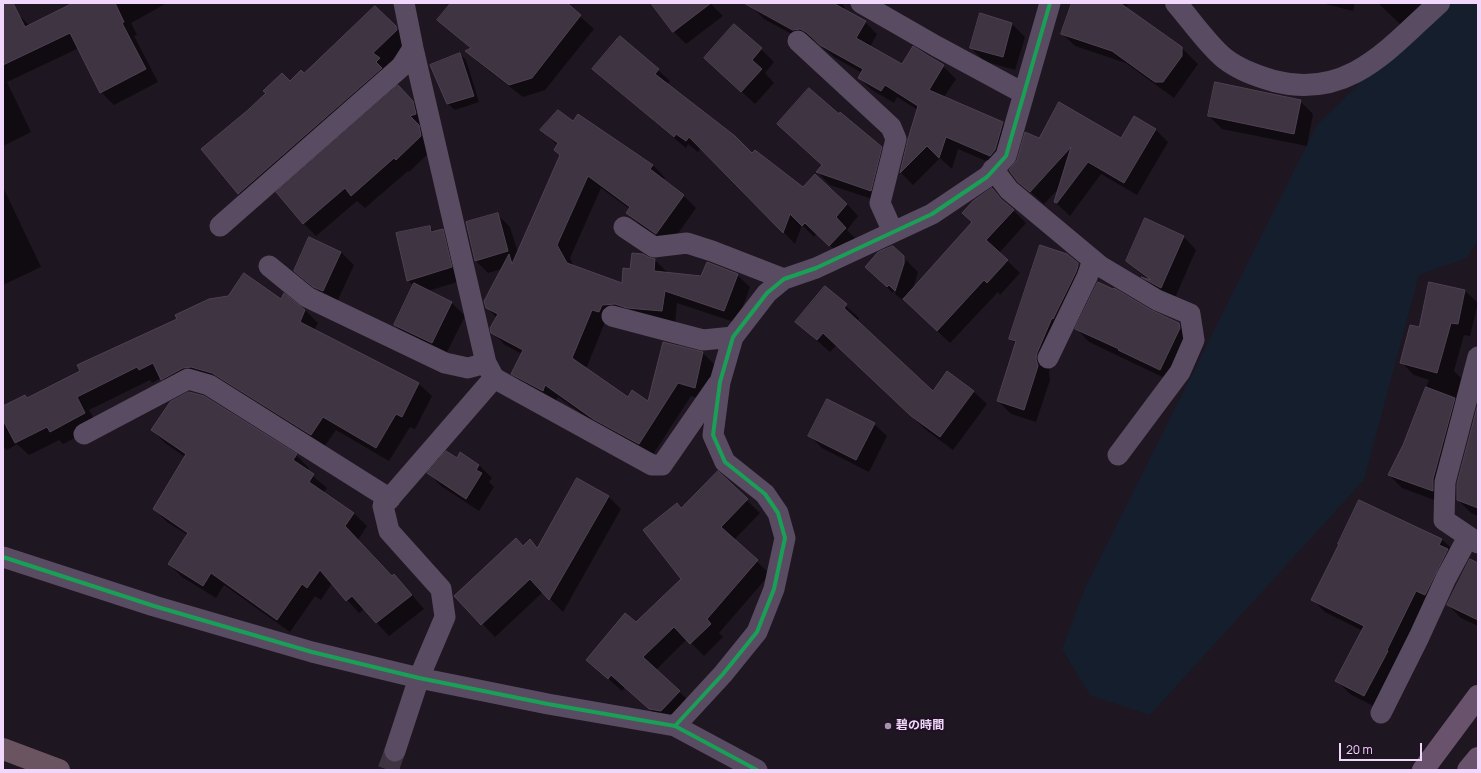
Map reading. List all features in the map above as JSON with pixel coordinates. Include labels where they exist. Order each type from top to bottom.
[{"type":"highway","points":[[3,749],[59,770]]},
{"type":"main road","points":[[1423,770],[1478,696]]},
{"type":"main road","points":[[1468,770],[1478,758]]},
{"type":"street","points":[[404,3],[413,48],[490,370]]},
{"type":"street","points":[[861,3],[1023,93]]},
{"type":"street","points":[[675,726],[723,674],[757,632],[774,589],[785,538],[778,513],[765,494],[725,462],[713,435],[720,382],[733,337],[768,293],[784,279],[816,268],[932,214],[987,177],[1006,156],[1050,3]]},
{"type":"street","points":[[1176,3],[1224,58],[1240,68],[1258,76],[1292,84],[1331,82],[1351,76],[1368,65],[1439,3]]},
{"type":"street","points":[[798,41],[891,127],[896,139],[880,203],[893,232]]},
{"type":"street","points":[[220,226],[401,67],[413,48]]},
{"type":"street","points":[[993,169],[1009,190],[1100,266],[1157,300],[1190,314],[1194,340],[1180,372],[1118,455]]},
{"type":"street","points":[[624,227],[654,247],[687,243],[784,279]]},
{"type":"street","points":[[1048,358],[1088,278],[1094,260]]},
{"type":"street","points":[[269,266],[307,297],[446,363],[468,368],[490,370],[652,465],[662,465],[720,382]]},
{"type":"street","points":[[612,316],[703,340],[733,337]]},
{"type":"street","points":[[1381,713],[1420,637],[1446,578],[1473,540],[1444,520],[1445,482],[1478,357]]},
{"type":"street","points":[[395,751],[419,678],[445,617],[441,589],[389,531],[383,506],[490,370]]},
{"type":"street","points":[[84,434],[188,379],[209,385],[390,499]]},
{"type":"street","points":[[3,557],[146,604],[312,652],[419,678],[548,704],[675,726],[757,770]]},
{"type":"shaded area","points":[[1442,3],[1478,3],[1478,240],[1467,258],[1419,275],[1364,480],[1150,715],[1090,695],[1062,649],[1085,588],[1317,125]]},
{"type":"building","points":[[3,3],[13,3],[25,27],[73,3],[115,3],[124,22],[122,23],[146,69],[100,93],[70,33],[3,65]]},
{"type":"building","points":[[451,3],[567,3],[581,15],[532,78],[509,85],[465,51],[471,48],[437,20]]},
{"type":"building","points":[[651,3],[711,3],[673,32]]},
{"type":"building","points":[[744,3],[833,3],[866,21],[856,38],[902,64],[913,46],[944,65],[929,90],[1003,122],[995,150],[990,156],[946,137],[939,158],[927,146],[900,173],[918,106],[885,85],[881,91],[858,78],[863,69],[820,45],[806,32],[800,29],[793,30]]},
{"type":"building","points":[[1072,3],[1120,3],[1182,47],[1182,56],[1163,82],[1155,82],[1112,51],[1061,34]]},
{"type":"building","points":[[375,6],[396,26],[397,30],[373,53],[380,58],[376,62],[382,68],[238,194],[201,149],[248,110],[266,93],[263,91],[282,73],[290,81],[301,70],[304,73]]},
{"type":"building","points":[[980,13],[1012,23],[1003,57],[970,48]]},
{"type":"building","points":[[734,24],[762,48],[752,60],[762,69],[741,92],[704,58]]},
{"type":"building","points":[[620,36],[659,69],[655,74],[735,136],[752,153],[755,150],[803,187],[815,174],[847,204],[836,217],[846,228],[829,246],[805,223],[802,226],[790,214],[783,233],[689,137],[686,141],[676,134],[674,137],[592,69]]},
{"type":"building","points":[[460,53],[474,96],[447,104],[430,65]]},
{"type":"building","points":[[1215,82],[1301,100],[1294,134],[1208,116]]},
{"type":"building","points":[[398,85],[413,101],[416,114],[410,116],[419,125],[421,136],[396,160],[394,158],[351,196],[345,188],[303,224],[276,192]]},
{"type":"building","points":[[809,88],[839,114],[840,112],[882,147],[871,191],[816,172],[822,165],[777,124]]},
{"type":"building","points":[[1059,102],[1121,138],[1134,116],[1156,129],[1124,183],[1088,162],[1057,203],[1054,202],[1071,147],[1030,192],[1018,182],[1009,170],[1017,160],[1025,132],[1039,138]]},
{"type":"building","points":[[558,110],[573,121],[578,114],[653,165],[650,169],[684,195],[656,234],[626,213],[630,207],[588,176],[557,245],[567,263],[622,283],[623,268],[630,269],[632,253],[643,254],[655,259],[654,271],[701,276],[707,262],[738,274],[724,311],[665,291],[662,311],[627,308],[615,304],[602,305],[599,312],[592,310],[572,358],[628,397],[632,390],[648,401],[663,342],[703,352],[695,388],[678,383],[639,444],[593,419],[545,385],[543,391],[511,374],[523,350],[491,333],[490,328],[498,314],[486,308],[484,301],[509,254],[512,264],[560,155],[554,150],[558,143],[540,130]]},
{"type":"building","points":[[992,188],[1001,199],[1014,210],[986,240],[1008,260],[987,283],[984,280],[937,331],[903,299],[972,222],[962,213],[973,201]]},
{"type":"building","points":[[498,213],[508,251],[475,261],[466,222]]},
{"type":"building","points":[[1145,218],[1184,236],[1161,288],[1141,277],[1151,280],[1126,261]]},
{"type":"building","points":[[430,226],[431,232],[443,229],[452,267],[407,281],[396,233]]},
{"type":"building","points":[[309,237],[341,252],[323,291],[313,287],[294,271]]},
{"type":"building","points":[[1040,245],[1067,254],[1078,263],[1078,266],[1053,319],[1052,318],[1037,353],[1036,359],[1038,366],[1024,410],[997,401],[1016,341],[1009,339]]},
{"type":"building","points":[[893,246],[904,256],[904,263],[895,291],[889,285],[887,287],[865,267],[878,252]]},
{"type":"building","points":[[244,273],[281,299],[284,293],[305,310],[300,322],[419,383],[402,417],[396,414],[376,448],[323,417],[311,435],[212,373],[191,367],[183,368],[161,380],[153,363],[139,370],[137,367],[77,397],[85,413],[50,432],[47,427],[15,443],[3,420],[3,406],[25,395],[27,398],[80,371],[77,365],[177,319],[175,315],[209,299],[228,296]]},
{"type":"building","points":[[1098,282],[1113,289],[1114,288],[1151,310],[1179,323],[1180,328],[1160,370],[1075,329]]},
{"type":"building","points":[[1429,282],[1465,290],[1458,324],[1451,323],[1437,373],[1400,363],[1410,325],[1419,327]]},
{"type":"building","points":[[414,283],[452,302],[432,343],[394,325]]},
{"type":"building","points":[[825,286],[847,304],[844,308],[933,391],[947,371],[974,391],[940,437],[911,416],[823,333],[817,340],[795,322]]},
{"type":"building","points":[[1426,387],[1455,398],[1433,479],[1433,491],[1388,475],[1403,445]]},
{"type":"building","points":[[189,392],[204,396],[297,454],[293,460],[314,474],[309,482],[354,513],[345,526],[392,576],[394,574],[412,595],[376,623],[352,596],[346,601],[320,570],[307,588],[302,584],[277,620],[211,573],[203,586],[168,564],[188,533],[153,509],[186,454],[151,430],[170,402]]},
{"type":"building","points":[[827,399],[875,423],[856,460],[808,436]]},
{"type":"building","points":[[1478,404],[1478,508],[1457,500],[1457,484]]},
{"type":"building","points":[[446,451],[457,458],[460,452],[479,465],[476,470],[482,473],[466,499],[427,473]]},
{"type":"building","points":[[718,471],[748,499],[721,527],[758,560],[707,619],[711,624],[690,644],[674,627],[643,657],[680,691],[661,711],[649,709],[611,675],[608,679],[586,660],[625,613],[636,622],[681,579],[643,530],[677,503],[681,508]]},
{"type":"building","points":[[577,478],[609,496],[549,600],[530,579],[481,625],[454,596],[516,538],[523,546],[530,539],[537,548]]},
{"type":"building","points":[[1359,500],[1442,539],[1439,545],[1448,549],[1425,595],[1416,591],[1387,650],[1388,651],[1364,696],[1335,681],[1364,626],[1311,600]]},
{"type":"building","points":[[1470,559],[1478,563],[1478,620],[1447,605]]},
{"type":"tunnel","points":[[388,770],[395,751]]},
{"type":"cycle path","points":[[675,726],[723,674],[757,632],[774,589],[785,538],[778,513],[765,494],[725,462],[713,435],[720,382],[733,337],[767,293],[784,279],[816,268],[932,214],[987,177],[1006,156],[1050,3]]},
{"type":"cycle path","points":[[3,557],[154,606],[312,652],[419,678],[548,704],[675,726],[757,770]]},
{"type":"place","name":"碧の時間","points":[[888,726]]}]
